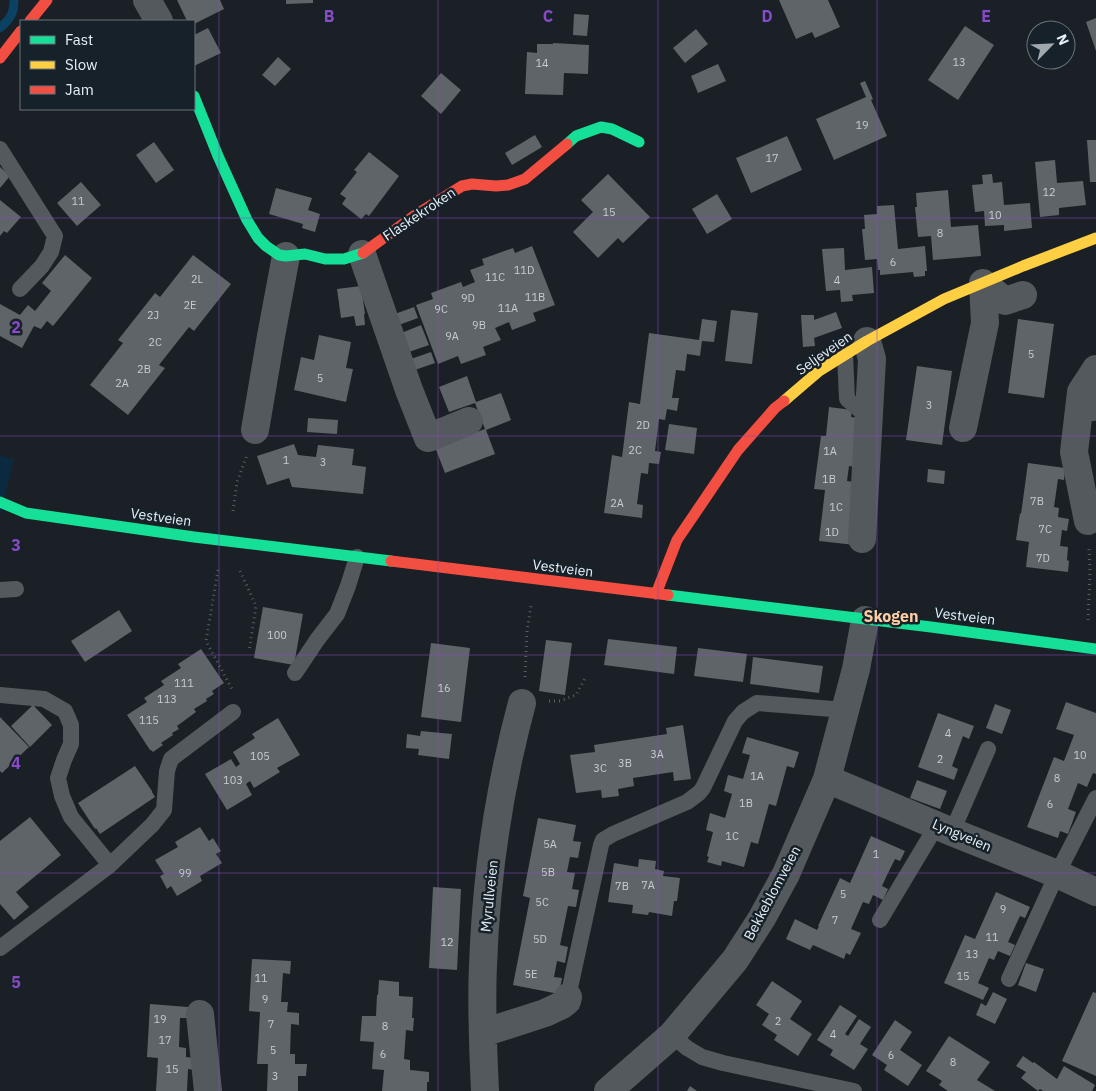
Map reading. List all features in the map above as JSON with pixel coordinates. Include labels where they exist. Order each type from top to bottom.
[{"type":"main road","points":[[31,20],[47,0]]},
{"type":"main road","points":[[0,58],[20,33]]},
{"type":"main road","points":[[195,98],[247,220],[258,238],[266,246],[279,255],[286,256]]},
{"type":"main road","name":"Flaskekroken","points":[[286,256],[305,254],[344,259],[362,254],[414,216],[462,186],[472,184],[508,185],[525,179],[576,136],[583,133],[602,127],[612,129],[639,142]]},
{"type":"main road","name":"Seljeveien","points":[[656,594],[677,540],[738,450],[775,408],[819,371],[944,298],[1096,238]]},
{"type":"main road","name":"Vestveien","points":[[0,502],[26,513],[185,535],[1096,649]]},
{"type":"main road","name":"Vestveien","points":[[3,517],[26,513]]},
{"type":"street","points":[[147,0],[158,20]]},
{"type":"street","points":[[362,254],[409,390],[428,438],[469,421]]},
{"type":"street","points":[[256,430],[286,256]]},
{"type":"street","points":[[983,283],[1005,301],[1023,294]]},
{"type":"street","points":[[963,428],[985,323],[983,283]]},
{"type":"street","points":[[856,348],[872,359],[862,539]]},
{"type":"street","points":[[1088,521],[1074,452],[1096,370]]},
{"type":"street","name":"Bekkeblomveien","points":[[608,1091],[672,1035],[735,960],[762,918],[786,874],[827,779],[856,669],[865,620]]},
{"type":"street","name":"Myrullveien","points":[[485,1091],[483,966],[488,891],[501,797],[522,703]]},
{"type":"street","name":"Lyngveien","points":[[827,779],[1096,892]]},
{"type":"street","points":[[483,1033],[546,1013],[562,1005],[567,1001],[568,997]]},
{"type":"street","points":[[200,1014],[208,1091]]},
{"type":"lane","points":[[0,149],[55,236],[51,252],[42,266],[20,289]]},
{"type":"lane","points":[[295,674],[337,614],[357,557]]},
{"type":"lane","points":[[0,695],[44,699],[65,711],[71,724],[72,744],[58,778],[62,796],[71,817],[110,866]]},
{"type":"lane","points":[[568,997],[603,840],[687,802],[699,793],[736,721],[743,712],[757,703],[845,710]]},
{"type":"lane","points":[[0,948],[110,866],[152,825],[164,810],[167,771],[171,759],[234,712]]},
{"type":"lane","points":[[880,920],[944,828],[988,749]]},
{"type":"lane","points":[[1009,979],[1057,874],[1096,798]]},
{"type":"lane","points":[[672,1035],[687,1048],[702,1057],[854,1091]]},
{"type":"path","points":[[233,511],[237,482],[256,430]]},
{"type":"path","points":[[1088,521],[1090,572],[1088,627]]},
{"type":"path","points":[[218,570],[206,641],[238,700],[234,712]]},
{"type":"path","points":[[240,570],[256,606],[249,652]]},
{"type":"path","points":[[534,579],[527,631],[522,703],[560,701],[576,695],[585,678]]},
{"type":"shaded area","points":[[0,455],[14,460],[0,515]]},
{"type":"building","points":[[177,0],[220,0],[224,9],[195,24],[195,20],[187,20]]},
{"type":"building","points":[[286,0],[313,0],[313,3],[286,4]]},
{"type":"building","points":[[779,0],[828,0],[840,27],[815,38],[812,32],[796,39]]},
{"type":"building","points":[[574,14],[589,15],[587,36],[573,35]]},
{"type":"building","points":[[1096,18],[1096,51],[1086,22]]},
{"type":"building","points":[[965,26],[994,45],[958,100],[928,80]]},
{"type":"building","points":[[208,28],[221,53],[195,66],[195,34]]},
{"type":"building","points":[[696,29],[708,44],[685,63],[673,48]]},
{"type":"building","points":[[537,44],[589,45],[588,74],[564,73],[563,95],[525,94],[527,52],[537,53]]},
{"type":"building","points":[[278,57],[291,69],[275,86],[262,75]]},
{"type":"building","points":[[718,64],[726,81],[698,93],[691,76]]},
{"type":"building","points":[[441,73],[461,90],[441,114],[421,96]]},
{"type":"building","points":[[865,81],[887,136],[834,160],[816,119],[866,97],[860,83]]},
{"type":"building","points":[[535,135],[542,147],[512,165],[505,153]]},
{"type":"building","points":[[787,136],[802,170],[751,193],[736,158]]},
{"type":"building","points":[[1087,140],[1096,140],[1096,182],[1090,182]]},
{"type":"building","points":[[154,142],[174,170],[156,183],[136,155]]},
{"type":"building","points":[[369,152],[399,176],[369,216],[366,214],[361,219],[342,204],[346,198],[340,194],[357,172],[354,170]]},
{"type":"building","points":[[1055,160],[1057,183],[1083,181],[1086,205],[1059,208],[1059,215],[1040,217],[1035,162]]},
{"type":"building","points":[[0,167],[10,176],[0,188]]},
{"type":"building","points":[[608,174],[650,217],[623,243],[618,238],[598,258],[573,232],[593,212],[581,200]]},
{"type":"building","points":[[992,174],[993,183],[1002,182],[1004,205],[1030,203],[1032,228],[1004,231],[1004,225],[985,226],[984,211],[975,212],[972,185],[983,184],[982,175]]},
{"type":"building","points":[[81,182],[101,205],[77,226],[57,203]]},
{"type":"building","points":[[276,188],[312,198],[308,210],[320,214],[315,232],[302,228],[303,224],[269,214]]},
{"type":"building","points":[[948,190],[951,227],[978,225],[981,256],[933,260],[931,236],[918,237],[915,207],[917,207],[916,193]]},
{"type":"building","points":[[717,194],[732,219],[707,234],[692,209]]},
{"type":"building","points":[[0,200],[21,217],[7,233],[4,231],[0,236]]},
{"type":"building","points":[[894,205],[898,249],[925,246],[927,271],[925,271],[925,276],[914,277],[913,272],[880,275],[877,259],[865,260],[862,229],[865,229],[864,215],[877,214],[877,206]]},
{"type":"building","points":[[532,246],[555,305],[533,313],[536,321],[512,330],[509,322],[495,328],[501,340],[483,347],[486,355],[461,364],[458,356],[438,364],[416,305],[433,299],[431,293],[461,282],[463,287],[475,282],[470,270],[484,265],[482,259],[513,248],[515,253]]},
{"type":"building","points":[[844,248],[845,270],[872,267],[874,293],[852,295],[853,301],[841,302],[840,290],[826,291],[822,249]]},
{"type":"building","points":[[65,255],[92,278],[53,326],[47,321],[41,329],[34,326],[22,348],[0,336],[0,304],[20,315],[28,305],[35,311],[51,291],[42,283]]},
{"type":"building","points":[[193,255],[231,284],[194,331],[189,327],[159,365],[165,368],[128,415],[90,385],[123,343],[118,340],[155,293],[160,297]]},
{"type":"building","points":[[361,286],[365,325],[356,326],[354,316],[341,318],[337,289]]},
{"type":"building","points":[[414,307],[418,318],[396,326],[392,315]]},
{"type":"building","points":[[731,310],[758,313],[752,364],[725,361]]},
{"type":"building","points":[[836,312],[842,328],[814,338],[815,346],[803,347],[801,315],[814,315],[814,320]]},
{"type":"building","points":[[702,319],[717,321],[714,342],[702,341],[700,356],[687,354],[685,371],[676,370],[672,398],[679,398],[677,411],[667,409],[665,420],[659,419],[655,451],[661,452],[659,464],[649,463],[648,474],[641,473],[637,504],[643,505],[642,518],[604,513],[612,455],[622,457],[629,402],[640,404],[649,333],[699,340]]},
{"type":"building","points":[[1018,319],[1054,324],[1044,398],[1008,393]]},
{"type":"building","points":[[421,325],[429,345],[406,353],[399,334]]},
{"type":"building","points":[[319,335],[351,342],[346,368],[353,369],[346,402],[294,390],[301,357],[314,360]]},
{"type":"building","points":[[431,352],[435,363],[412,371],[408,360]]},
{"type":"building","points":[[917,366],[952,371],[942,445],[906,440]]},
{"type":"building","points":[[467,376],[476,402],[501,393],[511,420],[486,430],[495,454],[445,473],[435,447],[485,429],[475,403],[449,412],[439,387]]},
{"type":"building","points":[[829,407],[852,410],[851,417],[859,418],[855,467],[849,466],[847,481],[854,482],[855,545],[819,541],[825,490],[814,489],[821,436],[826,436]]},
{"type":"building","points":[[308,418],[338,420],[337,434],[307,432]]},
{"type":"building","points":[[669,424],[697,428],[694,454],[665,450]]},
{"type":"building","points":[[294,444],[298,455],[316,457],[318,445],[354,449],[352,465],[366,467],[363,494],[292,487],[289,478],[267,485],[257,456]]},
{"type":"building","points":[[1028,463],[1065,468],[1064,480],[1058,479],[1054,507],[1059,508],[1058,517],[1069,519],[1067,531],[1062,530],[1060,546],[1068,547],[1068,572],[1026,567],[1029,542],[1016,540]]},
{"type":"building","points":[[928,469],[945,471],[944,484],[927,482]]},
{"type":"building","points":[[263,607],[303,614],[294,665],[254,658]]},
{"type":"building","points":[[119,610],[132,631],[85,662],[71,641]]},
{"type":"building","points":[[608,639],[677,647],[674,674],[604,665]]},
{"type":"building","points":[[546,640],[572,643],[565,695],[539,691]]},
{"type":"building","points":[[431,643],[470,648],[461,722],[421,717]]},
{"type":"building","points":[[698,648],[747,654],[743,682],[694,676]]},
{"type":"building","points":[[201,649],[224,683],[212,691],[214,694],[194,709],[196,712],[177,726],[179,729],[172,733],[173,735],[161,743],[163,745],[153,752],[127,715],[147,702],[144,698],[164,685],[161,681],[181,668],[178,664]]},
{"type":"building","points":[[753,657],[823,666],[819,693],[750,684]]},
{"type":"building","points":[[1066,702],[1096,713],[1096,774],[1093,773],[1087,787],[1078,783],[1068,809],[1076,812],[1068,834],[1060,831],[1058,838],[1027,827],[1054,757],[1064,761],[1074,735],[1056,729]]},
{"type":"building","points":[[995,704],[1011,710],[1002,734],[986,728]]},
{"type":"building","points":[[33,705],[52,725],[30,747],[11,726]]},
{"type":"building","points":[[938,713],[974,726],[969,739],[963,736],[952,766],[958,769],[954,780],[918,767]]},
{"type":"building","points":[[0,717],[29,747],[2,773],[0,771]]},
{"type":"building","points":[[278,718],[300,755],[277,768],[280,772],[254,788],[250,781],[246,784],[252,795],[227,810],[205,774],[231,759],[236,767],[240,764],[233,752],[255,738],[252,734]]},
{"type":"building","points":[[683,725],[691,779],[674,781],[673,772],[633,778],[634,786],[618,789],[619,796],[602,798],[601,790],[576,793],[570,755],[595,752],[594,745],[667,734],[666,728]]},
{"type":"building","points":[[421,731],[452,734],[449,759],[418,755],[419,749],[406,748],[407,734],[420,736]]},
{"type":"building","points":[[747,737],[799,752],[794,768],[787,766],[776,806],[769,804],[758,844],[751,842],[744,867],[722,861],[721,866],[707,862],[713,832],[706,830],[710,813],[725,818],[732,794],[724,791],[728,775],[743,779],[750,755],[742,753]]},
{"type":"building","points":[[135,766],[155,797],[100,834],[78,803]]},
{"type":"building","points":[[917,780],[947,791],[940,809],[910,798]]},
{"type":"building","points":[[30,817],[61,855],[16,892],[29,907],[14,920],[0,904],[0,841]]},
{"type":"building","points":[[538,818],[576,825],[573,841],[581,842],[578,858],[570,857],[567,872],[575,873],[572,889],[579,890],[576,907],[568,906],[560,945],[568,947],[565,963],[557,961],[554,977],[562,978],[559,994],[513,985],[530,898],[523,896]]},
{"type":"building","points":[[200,827],[209,841],[213,838],[221,851],[216,854],[222,863],[200,876],[202,881],[177,896],[171,886],[167,889],[160,876],[164,874],[155,860],[178,847],[175,842]]},
{"type":"building","points":[[871,836],[905,851],[900,861],[895,859],[882,886],[888,889],[883,900],[873,895],[869,904],[863,902],[851,929],[861,933],[850,955],[846,953],[844,959],[813,945],[810,950],[786,939],[795,919],[817,930],[840,878],[850,883]]},
{"type":"building","points":[[639,859],[656,861],[655,869],[664,871],[663,876],[680,878],[677,901],[674,901],[672,916],[649,912],[648,915],[632,913],[633,905],[608,902],[614,863],[638,867]]},
{"type":"building","points":[[433,887],[461,889],[457,970],[429,968]]},
{"type":"building","points":[[996,892],[1030,907],[1025,918],[1020,916],[1008,942],[1015,945],[1010,956],[998,951],[994,960],[989,958],[978,983],[989,988],[983,1000],[944,983],[965,935],[975,939]]},
{"type":"building","points":[[252,959],[291,961],[290,974],[283,973],[281,1002],[288,1002],[287,1012],[299,1013],[299,1025],[291,1024],[290,1054],[295,1054],[295,1064],[307,1064],[306,1076],[298,1076],[298,1091],[267,1091],[268,1064],[257,1064],[260,1012],[249,1011]]},
{"type":"building","points":[[1026,963],[1044,969],[1036,992],[1018,985]]},
{"type":"building","points":[[379,980],[399,982],[399,996],[413,997],[413,1031],[406,1030],[404,1059],[410,1060],[410,1070],[429,1072],[427,1091],[382,1091],[384,1070],[372,1069],[374,1042],[360,1041],[362,1016],[376,1016]]},
{"type":"building","points":[[772,981],[802,1001],[790,1019],[812,1034],[798,1056],[774,1040],[777,1035],[762,1025],[769,1014],[756,1005]]},
{"type":"building","points":[[993,992],[1007,999],[995,1024],[976,1015],[981,1003],[986,1006]]},
{"type":"building","points":[[1093,992],[1096,993],[1096,1076],[1062,1061]]},
{"type":"building","points":[[150,1004],[188,1007],[188,1018],[180,1018],[179,1047],[186,1048],[186,1057],[196,1058],[195,1070],[188,1069],[187,1091],[156,1091],[158,1058],[147,1057]]},
{"type":"building","points":[[840,1005],[857,1016],[845,1034],[848,1036],[859,1019],[871,1027],[860,1044],[868,1049],[854,1070],[830,1055],[833,1050],[817,1040]]},
{"type":"building","points":[[895,1020],[912,1032],[900,1050],[922,1065],[908,1086],[884,1070],[887,1065],[872,1055]]},
{"type":"building","points":[[949,1036],[990,1062],[977,1080],[995,1091],[948,1091],[939,1085],[942,1081],[926,1071]]},
{"type":"building","points":[[1023,1056],[1057,1079],[1064,1066],[1095,1085],[1092,1091],[1043,1091],[1040,1089],[1038,1091],[1021,1078],[1026,1072],[1016,1066]]},
{"type":"building","points":[[690,1086],[697,1091],[687,1091]]},
{"type":"waterway","points":[[0,28],[11,16],[14,0]]},
{"type":"traffic: fast","points":[[195,98],[247,220],[258,238],[266,246],[279,255],[305,254],[325,259],[344,259],[363,253]]},
{"type":"traffic: fast","points":[[567,144],[576,136],[601,127],[612,129],[639,142]]},
{"type":"traffic: fast","points":[[0,502],[26,513],[194,537],[391,561]]},
{"type":"traffic: fast","points":[[668,595],[1096,649]]},
{"type":"traffic: slow","points":[[784,401],[819,371],[867,341],[944,299],[1096,238]]},
{"type":"traffic: jam","points":[[31,20],[47,0]]},
{"type":"traffic: jam","points":[[0,58],[20,32]]},
{"type":"traffic: jam","points":[[363,253],[414,216],[462,186],[472,184],[508,185],[525,179],[567,144]]},
{"type":"traffic: jam","points":[[656,594],[677,540],[738,450],[775,408],[784,401]]},
{"type":"traffic: jam","points":[[391,561],[668,595]]},
{"type":"district","name":"Skogen","points":[[891,616]]}]
